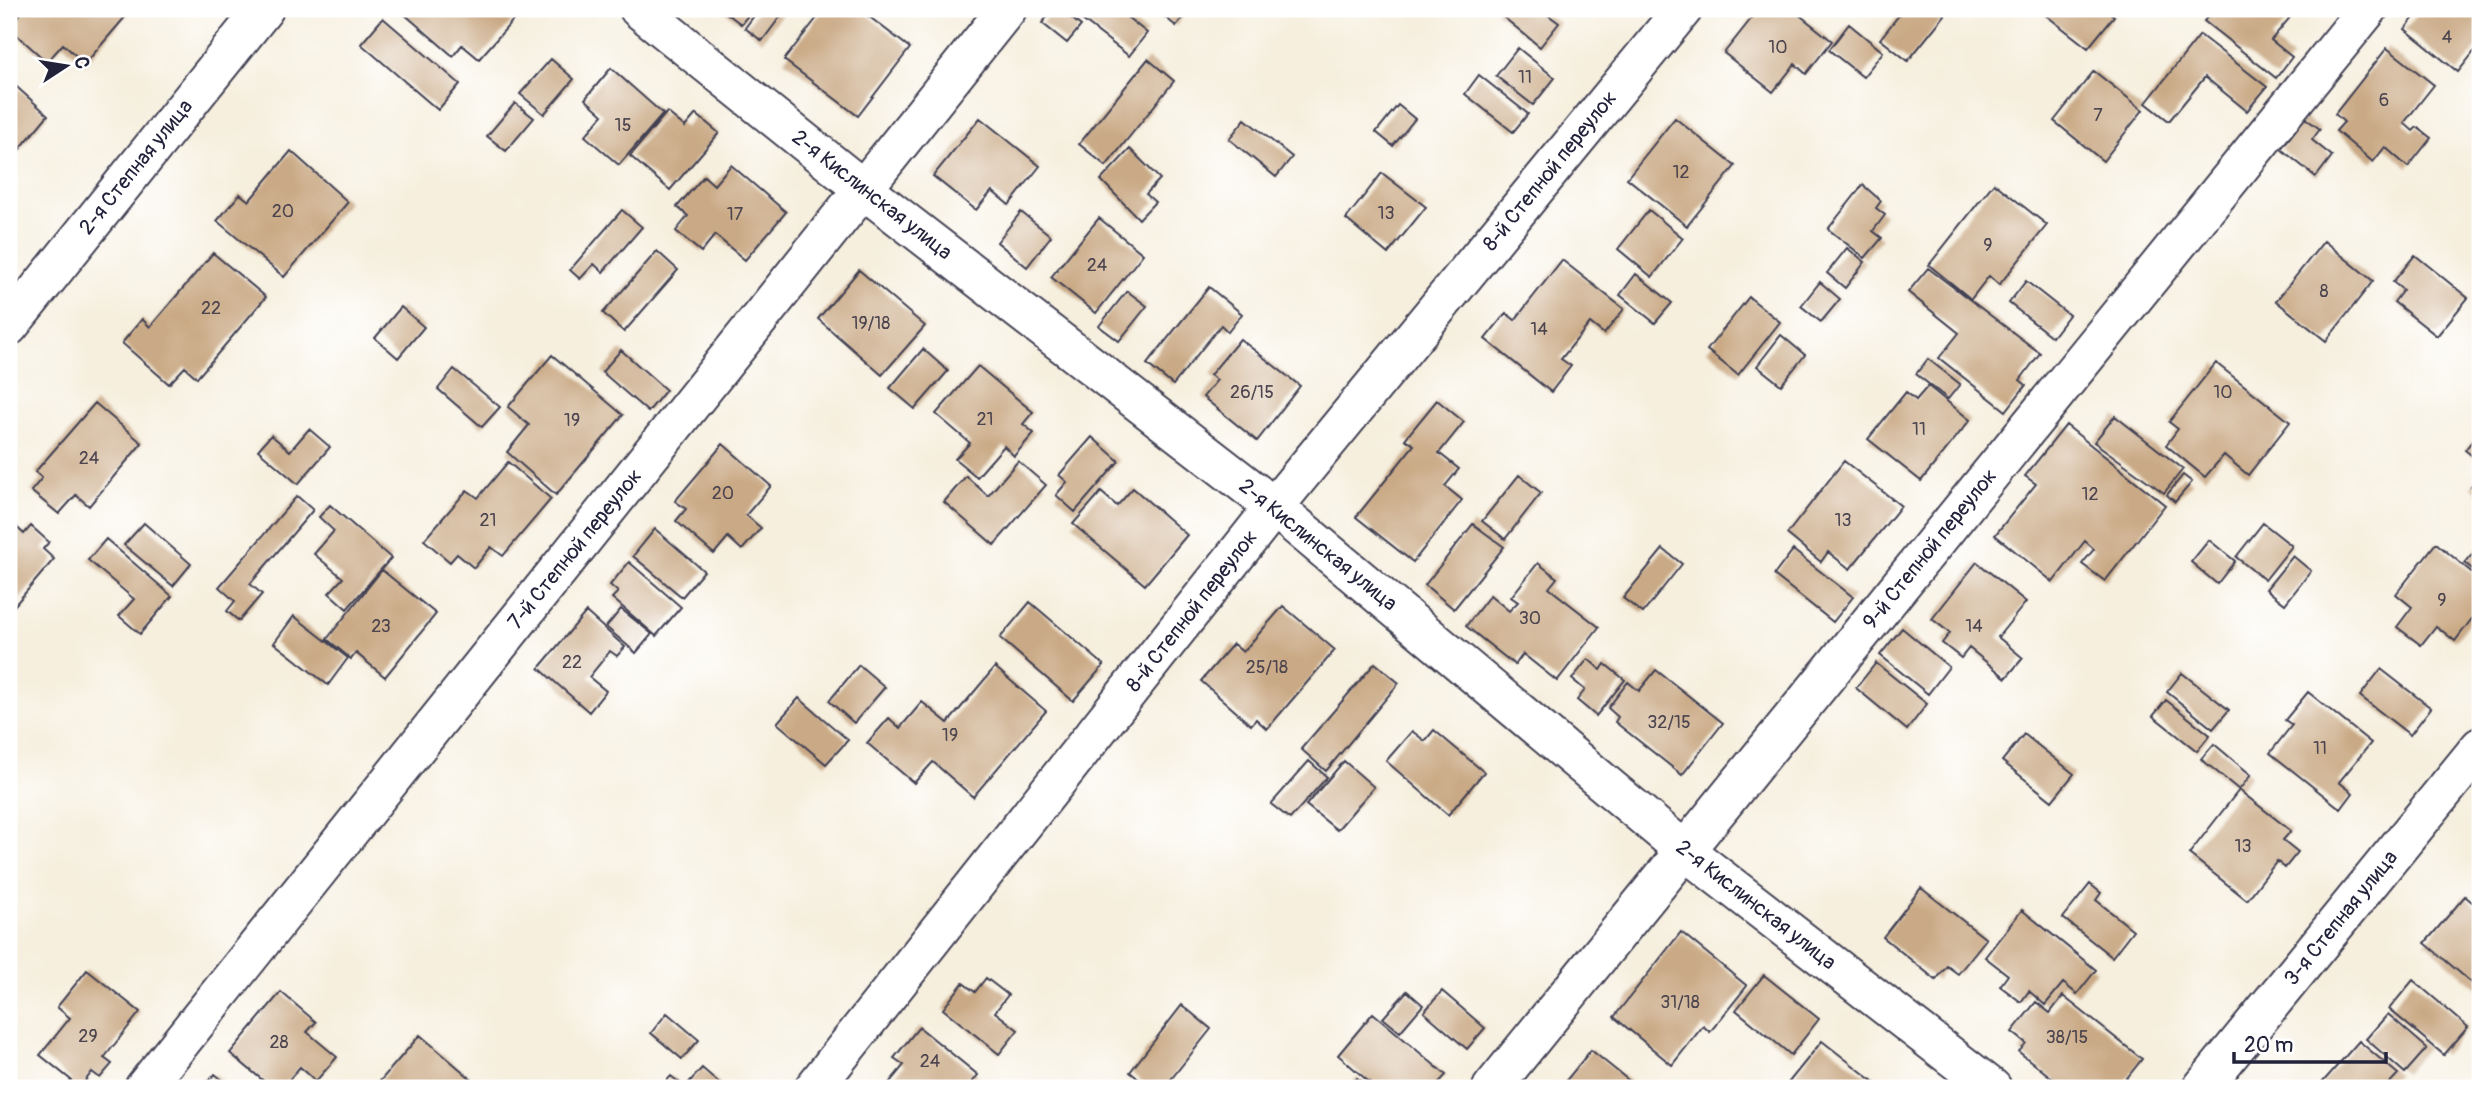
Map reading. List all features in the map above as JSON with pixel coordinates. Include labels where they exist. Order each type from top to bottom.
[{"type":"street","name":"2-я Степная улица","points":[[9,326],[264,9]]},
{"type":"street","name":"2-я Кислинская улица","points":[[639,9],[863,189],[1274,507],[1684,850],[1992,1088]]},
{"type":"street","name":"7-й Степной переулок","points":[[144,1088],[1007,9]]},
{"type":"street","name":"8-й Степной переулок","points":[[814,1088],[1274,507],[1683,9]]},
{"type":"street","name":"9-й Степной переулок","points":[[1492,1088],[2153,278],[2368,9]]},
{"type":"street","name":"3-я Степная улица","points":[[2202,1088],[2480,747]]},
{"type":"building","points":[[24,9],[132,9],[85,64],[63,44],[47,62],[9,28]]},
{"type":"building","points":[[404,9],[523,9],[479,59],[462,45],[453,56],[402,12]]},
{"type":"building","points":[[721,9],[753,9],[741,24]]},
{"type":"building","points":[[759,9],[786,9],[762,41],[745,28]]},
{"type":"building","points":[[824,9],[859,9],[910,48],[858,116],[784,60]]},
{"type":"building","points":[[1054,9],[1060,9],[1081,26],[1067,43],[1042,23]]},
{"type":"building","points":[[1068,9],[1117,9],[1147,33],[1129,56]]},
{"type":"building","points":[[1155,9],[1189,9],[1176,26]]},
{"type":"building","points":[[1540,9],[1559,23],[1540,47],[1496,11]]},
{"type":"building","points":[[1759,9],[1773,9],[1779,13],[1783,9],[1792,9],[1832,41],[1806,74],[1795,64],[1773,92],[1724,53]]},
{"type":"building","points":[[1904,9],[1937,9],[1945,15],[1908,61],[1880,39]]},
{"type":"building","points":[[2038,9],[2105,9],[2114,16],[2088,48]]},
{"type":"building","points":[[2214,9],[2297,9],[2271,40],[2292,57],[2276,78],[2204,21]]},
{"type":"building","points":[[2421,9],[2480,9],[2480,44],[2458,72],[2405,29]]},
{"type":"building","points":[[383,18],[460,84],[438,110],[361,44]]},
{"type":"building","points":[[1849,24],[1883,52],[1863,77],[1829,50]]},
{"type":"building","points":[[2200,35],[2267,87],[2247,111],[2205,77],[2169,121],[2146,103]]},
{"type":"building","points":[[1518,48],[1555,78],[1533,105],[1496,76]]},
{"type":"building","points":[[2387,48],[2434,85],[2404,123],[2413,131],[2417,127],[2431,138],[2408,167],[2385,147],[2373,162],[2336,131],[2344,122],[2335,114]]},
{"type":"building","points":[[551,59],[574,79],[544,114],[520,94]]},
{"type":"building","points":[[1148,59],[1174,81],[1106,166],[1079,144]]},
{"type":"building","points":[[611,68],[663,114],[619,165],[585,136],[603,115],[585,99]]},
{"type":"building","points":[[2094,71],[2143,110],[2103,161],[2054,121]]},
{"type":"building","points":[[1479,75],[1528,114],[1513,132],[1465,94]]},
{"type":"building","points":[[9,80],[48,115],[9,162]]},
{"type":"building","points":[[515,103],[534,118],[506,151],[487,136]]},
{"type":"building","points":[[1398,105],[1415,119],[1393,146],[1376,132]]},
{"type":"building","points":[[667,112],[685,127],[696,114],[719,133],[670,190],[630,156]]},
{"type":"building","points":[[980,118],[1040,166],[1009,205],[992,191],[976,210],[933,176]]},
{"type":"building","points":[[1675,118],[1735,166],[1687,226],[1627,178]]},
{"type":"building","points":[[2305,118],[2320,129],[2312,140],[2332,156],[2316,177],[2281,149]]},
{"type":"building","points":[[1245,119],[1292,157],[1276,177],[1229,139]]},
{"type":"building","points":[[1130,149],[1160,179],[1146,194],[1155,202],[1139,219],[1101,180]]},
{"type":"building","points":[[291,151],[348,202],[284,277],[217,221],[240,194],[249,201]]},
{"type":"building","points":[[731,165],[786,212],[745,260],[715,235],[701,252],[676,231],[688,216],[677,207],[704,176],[714,185]]},
{"type":"building","points":[[1382,173],[1426,207],[1388,254],[1346,219]]},
{"type":"building","points":[[1994,183],[2047,225],[1999,285],[1989,276],[1971,299],[1929,265]]},
{"type":"building","points":[[1863,185],[1881,201],[1876,208],[1885,215],[1873,231],[1882,238],[1865,258],[1828,229]]},
{"type":"building","points":[[622,210],[642,227],[603,272],[594,264],[580,279],[570,270]]},
{"type":"building","points":[[1649,210],[1683,238],[1652,277],[1618,249]]},
{"type":"building","points":[[1021,212],[1051,236],[1027,267],[997,242]]},
{"type":"building","points":[[1099,218],[1143,254],[1096,313],[1051,277]]},
{"type":"building","points":[[2324,241],[2373,281],[2326,341],[2276,301]]},
{"type":"building","points":[[1847,248],[1865,262],[1845,288],[1827,273]]},
{"type":"building","points":[[657,251],[678,270],[624,332],[603,313]]},
{"type":"building","points":[[213,253],[266,297],[197,378],[185,367],[169,384],[122,343],[142,319],[150,327]]},
{"type":"building","points":[[2415,255],[2468,298],[2437,336],[2394,302],[2403,290],[2393,282]]},
{"type":"building","points":[[1562,260],[1624,309],[1604,334],[1590,323],[1561,359],[1571,366],[1551,392],[1485,339],[1506,313],[1515,320]]},
{"type":"building","points":[[1928,268],[2040,353],[2020,380],[2026,385],[2006,411],[1939,358],[1959,333],[1908,292]]},
{"type":"building","points":[[859,270],[925,326],[882,375],[818,319]]},
{"type":"building","points":[[1636,274],[1672,303],[1655,323],[1620,295]]},
{"type":"building","points":[[2026,281],[2069,315],[2052,337],[2009,303]]},
{"type":"building","points":[[1820,282],[1840,299],[1821,322],[1801,306]]},
{"type":"building","points":[[1209,287],[1242,314],[1228,332],[1221,325],[1173,385],[1147,364]]},
{"type":"building","points":[[1127,291],[1147,306],[1119,341],[1099,326]]},
{"type":"building","points":[[1749,297],[1780,322],[1738,375],[1707,350]]},
{"type":"building","points":[[401,307],[424,327],[398,358],[375,338]]},
{"type":"building","points":[[1781,335],[1805,355],[1781,385],[1757,366]]},
{"type":"building","points":[[1240,339],[1300,386],[1257,441],[1203,397],[1217,380],[1210,375]]},
{"type":"building","points":[[923,349],[948,371],[915,409],[890,388]]},
{"type":"building","points":[[621,350],[666,390],[648,412],[602,372]]},
{"type":"building","points":[[552,355],[623,415],[556,495],[507,452],[529,425],[508,407]]},
{"type":"building","points":[[1928,359],[1960,384],[1948,399],[1916,374]]},
{"type":"building","points":[[2216,363],[2290,422],[2248,475],[2224,455],[2205,477],[2166,445],[2178,429],[2169,422]]},
{"type":"building","points":[[978,366],[1033,412],[1023,424],[1034,433],[1014,456],[1004,446],[977,477],[955,459],[970,443],[936,414]]},
{"type":"building","points":[[454,369],[500,407],[482,427],[438,389]]},
{"type":"building","points":[[1928,386],[1970,420],[1921,481],[1868,439],[1906,392],[1916,400]]},
{"type":"building","points":[[1437,400],[1464,422],[1439,453],[1459,469],[1445,486],[1462,500],[1413,562],[1356,517],[1414,445],[1405,439]]},
{"type":"building","points":[[95,403],[142,443],[89,506],[76,495],[59,514],[31,491],[42,478],[35,472]]},
{"type":"building","points":[[2115,416],[2183,469],[2164,493],[2094,442]]},
{"type":"building","points":[[2066,425],[2165,505],[2105,581],[2082,564],[2094,549],[2085,541],[2053,582],[1995,535],[2036,484],[2025,476]]},
{"type":"building","points":[[309,429],[330,447],[298,484],[258,450],[271,435],[290,451]]},
{"type":"building","points":[[2480,431],[2480,462],[2465,450]]},
{"type":"building","points":[[1092,437],[1119,461],[1075,512],[1056,495],[1067,482],[1059,475]]},
{"type":"building","points":[[723,444],[771,486],[746,515],[761,528],[742,550],[728,537],[714,554],[676,521],[686,509],[675,501]]},
{"type":"building","points":[[1018,461],[1046,485],[994,545],[944,502],[966,476],[988,496]]},
{"type":"building","points":[[1844,461],[1901,506],[1850,569],[1828,552],[1821,562],[1787,534]]},
{"type":"building","points":[[508,462],[551,499],[503,556],[491,547],[474,568],[457,554],[450,562],[424,540],[467,490],[478,498]]},
{"type":"building","points":[[1519,475],[1541,493],[1505,539],[1482,521]]},
{"type":"building","points":[[2183,475],[2192,482],[2175,502],[2167,495]]},
{"type":"building","points":[[2480,475],[2480,494],[2471,487]]},
{"type":"building","points":[[1133,488],[1187,535],[1145,585],[1073,524],[1101,492],[1117,506]]},
{"type":"building","points":[[297,496],[313,510],[250,584],[262,594],[239,621],[227,611],[235,601],[219,587]]},
{"type":"building","points":[[330,505],[391,558],[347,609],[329,593],[343,578],[314,554],[334,531],[319,517]]},
{"type":"building","points":[[9,520],[24,534],[31,526],[49,542],[43,549],[54,559],[9,612]]},
{"type":"building","points":[[144,523],[191,564],[173,586],[124,545]]},
{"type":"building","points":[[2263,523],[2292,546],[2265,580],[2236,557]]},
{"type":"building","points":[[1473,524],[1504,547],[1454,609],[1425,585]]},
{"type":"building","points":[[655,529],[704,571],[682,597],[633,556]]},
{"type":"building","points":[[106,539],[172,596],[140,634],[119,616],[134,599],[88,560]]},
{"type":"building","points":[[2209,540],[2235,561],[2217,584],[2191,562]]},
{"type":"building","points":[[2436,543],[2480,579],[2480,608],[2455,641],[2436,626],[2421,645],[2397,627],[2412,607],[2396,594]]},
{"type":"building","points":[[2480,545],[2480,575],[2465,563]]},
{"type":"building","points":[[1663,549],[1682,564],[1643,613],[1623,598]]},
{"type":"building","points":[[1793,550],[1853,597],[1833,622],[1774,575]]},
{"type":"building","points":[[2293,556],[2311,571],[2285,604],[2266,589]]},
{"type":"building","points":[[629,562],[681,607],[656,636],[612,598],[618,592],[610,585]]},
{"type":"building","points":[[1977,562],[2026,602],[1998,637],[2023,658],[2006,678],[1969,648],[1961,658],[1942,643],[1950,633],[1932,619]]},
{"type":"building","points":[[1538,563],[1557,578],[1549,588],[1599,627],[1557,681],[1523,654],[1515,665],[1466,626],[1490,595],[1509,611],[1518,602],[1511,597]]},
{"type":"building","points":[[382,570],[436,614],[385,677],[356,653],[351,659],[327,639]]},
{"type":"building","points":[[1030,602],[1104,665],[1073,701],[1000,638]]},
{"type":"building","points":[[1283,606],[1335,650],[1267,729],[1256,719],[1251,725],[1201,681],[1233,644],[1243,652]]},
{"type":"building","points":[[621,609],[652,634],[636,653],[606,627]]},
{"type":"building","points":[[586,612],[625,647],[617,656],[610,651],[589,677],[606,691],[589,712],[539,668]]},
{"type":"building","points":[[294,616],[348,658],[328,685],[274,643]]},
{"type":"building","points":[[1902,628],[1949,667],[1928,694],[1880,655]]},
{"type":"building","points":[[1588,659],[1601,670],[1605,664],[1625,680],[1596,716],[1577,700],[1585,690],[1572,679]]},
{"type":"building","points":[[1375,663],[1399,683],[1326,771],[1301,749]]},
{"type":"building","points":[[1876,663],[1927,704],[1907,730],[1856,688]]},
{"type":"building","points":[[859,665],[885,687],[854,723],[829,701]]},
{"type":"building","points":[[995,667],[1046,711],[973,797],[933,762],[914,783],[867,743],[889,718],[900,728],[922,702],[948,723]]},
{"type":"building","points":[[2381,669],[2431,708],[2410,735],[2360,696]]},
{"type":"building","points":[[1656,670],[1723,723],[1682,775],[1615,722],[1618,717],[1608,708],[1628,682],[1639,691]]},
{"type":"building","points":[[2182,673],[2229,710],[2213,729],[2167,692]]},
{"type":"building","points":[[2308,692],[2371,743],[2339,782],[2353,793],[2341,809],[2270,753],[2292,725],[2285,720]]},
{"type":"building","points":[[799,698],[848,740],[826,764],[777,723]]},
{"type":"building","points":[[2166,700],[2210,735],[2197,751],[2153,716]]},
{"type":"building","points":[[1434,730],[1484,772],[1448,815],[1386,761],[1412,731],[1425,741]]},
{"type":"building","points":[[2024,734],[2074,774],[2052,801],[2002,761]]},
{"type":"building","points":[[2214,744],[2251,775],[2239,790],[2201,759]]},
{"type":"building","points":[[1309,761],[1327,777],[1290,819],[1271,804]]},
{"type":"building","points":[[1344,761],[1374,787],[1337,830],[1306,805]]},
{"type":"building","points":[[2239,790],[2291,831],[2283,840],[2298,852],[2285,868],[2277,861],[2247,900],[2189,854]]},
{"type":"building","points":[[2090,884],[2101,893],[2096,900],[2133,930],[2112,957],[2063,918]]},
{"type":"building","points":[[1921,888],[1986,939],[1958,974],[1947,966],[1936,980],[1883,937]]},
{"type":"building","points":[[2465,896],[2480,909],[2480,990],[2425,943]]},
{"type":"building","points":[[2022,910],[2096,970],[2077,994],[2063,983],[2045,1005],[2029,991],[2021,1002],[2000,986],[2008,975],[1985,957]]},
{"type":"building","points":[[1681,932],[1747,986],[1710,1032],[1703,1026],[1672,1065],[1614,1017]]},
{"type":"building","points":[[87,970],[140,1012],[104,1058],[112,1064],[100,1078],[92,1072],[85,1081],[94,1088],[65,1088],[71,1080],[40,1055],[70,1018],[57,1007]]},
{"type":"building","points":[[1764,975],[1819,1019],[1791,1055],[1736,1010]]},
{"type":"building","points":[[986,978],[1008,995],[995,1012],[1018,1030],[999,1054],[943,1009],[963,983],[975,992]]},
{"type":"building","points":[[2413,980],[2468,1027],[2444,1055],[2389,1009]]},
{"type":"building","points":[[1407,991],[1423,1005],[1400,1032],[1383,1018]]},
{"type":"building","points":[[1442,991],[1485,1028],[1467,1049],[1424,1012]]},
{"type":"building","points":[[281,992],[316,1022],[307,1032],[337,1057],[316,1081],[300,1067],[282,1088],[272,1088],[230,1053]]},
{"type":"building","points":[[2063,996],[2142,1059],[2119,1088],[2065,1088],[2019,1052],[2026,1043],[2012,1032],[2036,1002],[2050,1013]]},
{"type":"building","points":[[1182,1005],[1211,1029],[1164,1088],[1150,1088],[1130,1072]]},
{"type":"building","points":[[667,1013],[699,1040],[682,1059],[651,1033]]},
{"type":"building","points":[[1373,1013],[1446,1075],[1434,1088],[1376,1088],[1338,1055]]},
{"type":"building","points":[[2388,1014],[2427,1048],[2405,1073],[2366,1039]]},
{"type":"building","points":[[919,1027],[978,1075],[968,1088],[885,1088],[904,1065],[894,1058]]},
{"type":"building","points":[[420,1035],[476,1083],[472,1088],[374,1088]]},
{"type":"building","points":[[1822,1041],[1882,1088],[1784,1088]]},
{"type":"building","points":[[2359,1041],[2398,1074],[2385,1088],[2327,1088],[2321,1084]]},
{"type":"building","points":[[1591,1050],[1638,1088],[1560,1088]]},
{"type":"building","points":[[702,1068],[725,1088],[660,1088],[671,1076],[685,1087]]},
{"type":"building","points":[[215,1074],[232,1088],[202,1088]]},
{"type":"building","points":[[1357,1078],[1370,1088],[1348,1088]]}]
